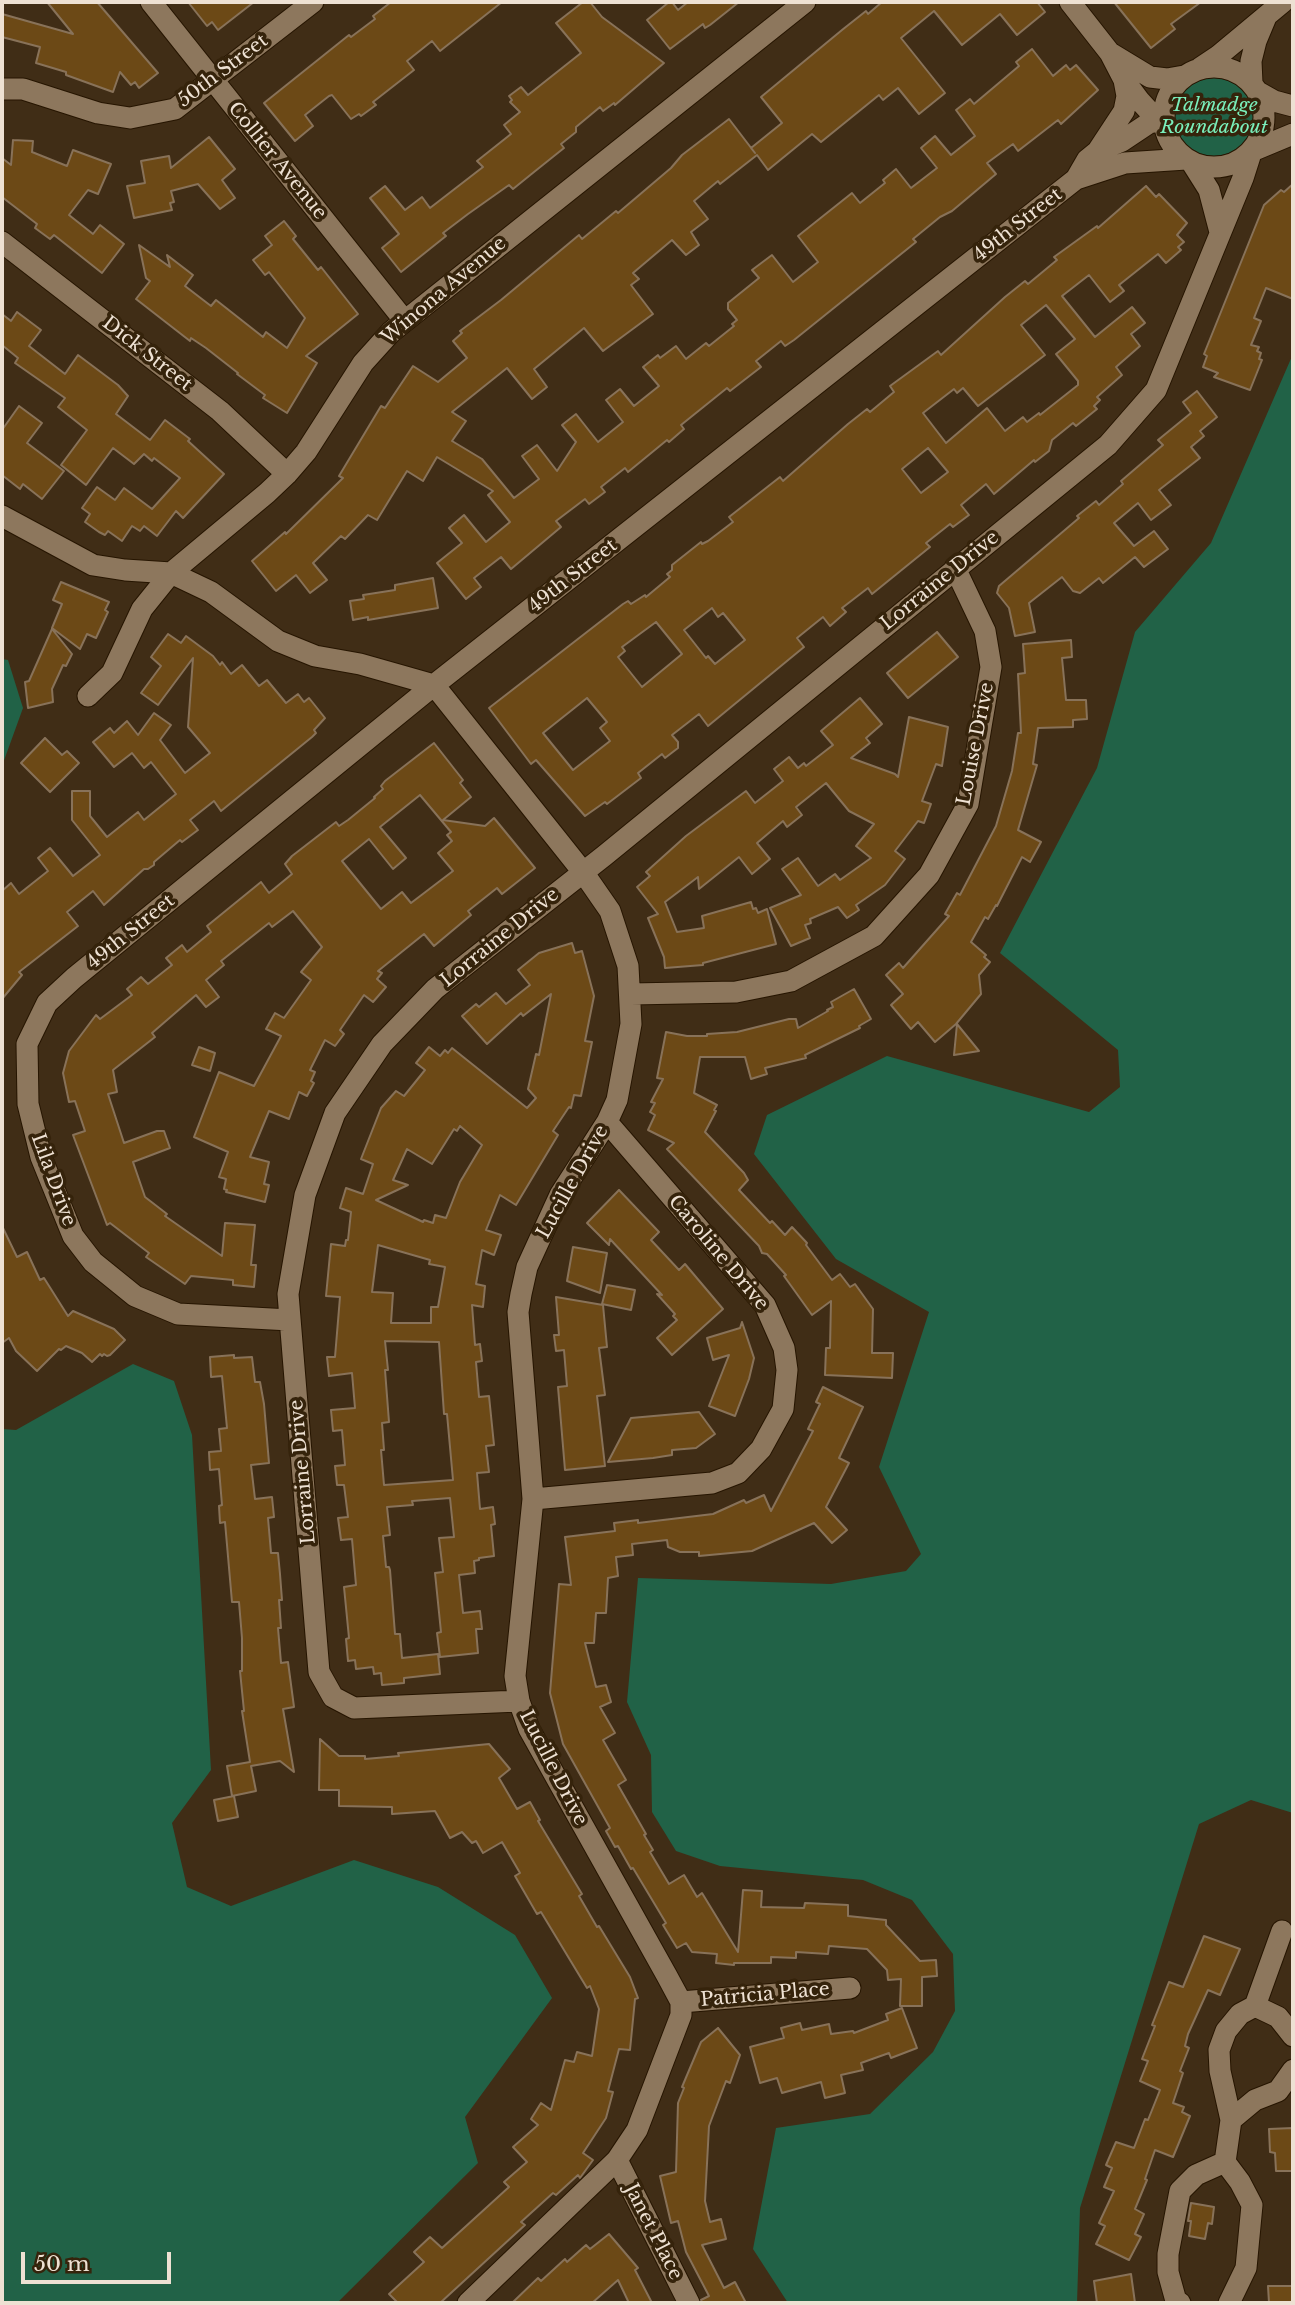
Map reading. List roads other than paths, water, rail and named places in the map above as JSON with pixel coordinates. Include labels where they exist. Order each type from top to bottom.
[{"type":"street","name":"Collier Avenue","points":[[151,2],[404,320]]},
{"type":"street","name":"50th Street","points":[[2,89],[23,89],[98,113],[130,118],[175,109],[313,2]]},
{"type":"street","name":"Winona Avenue","points":[[88,696],[112,673],[142,609],[171,573],[287,474],[306,452],[363,363],[404,320],[804,2]]},
{"type":"street","points":[[1070,2],[1110,52],[1124,80],[1150,112],[1164,119]]},
{"type":"street","points":[[1220,232],[1209,190],[1189,161],[1174,149],[1167,135],[1164,119],[1169,94],[1192,72],[1218,56],[1283,2]]},
{"type":"street","points":[[1251,152],[1259,140],[1265,116],[1255,87],[1251,61],[1266,15]]},
{"type":"street","points":[[1110,52],[1150,77],[1167,79],[1213,66],[1227,68],[1240,74],[1275,101],[1293,106]]},
{"type":"street","points":[[1098,151],[1124,111],[1124,80]]},
{"type":"street","name":"49th Street","points":[[1076,179],[1087,160],[1098,151],[1122,141],[1149,123],[1164,119]]},
{"type":"street","points":[[1189,161],[1204,167],[1229,166],[1251,152],[1293,134]]},
{"type":"street","name":"Lorraine Drive","points":[[519,1701],[354,1708],[333,1696],[319,1672],[288,1294],[305,1195],[335,1113],[382,1044],[435,989],[1108,445],[1156,390],[1243,178],[1251,152]]},
{"type":"street","name":"49th Street","points":[[74,978],[434,685],[1076,179],[1125,163],[1189,161]]},
{"type":"street","name":"Dick Street","points":[[2,242],[220,411],[287,474]]},
{"type":"street","points":[[2,516],[93,565],[171,573],[211,592],[278,640],[316,656],[359,664],[434,685]]},
{"type":"street","name":"Louise Drive","points":[[631,994],[736,992],[791,981],[874,936],[929,875],[968,804],[991,667],[985,631],[956,568]]},
{"type":"street","name":"Lucille Drive","points":[[434,685],[611,911],[628,966],[631,1024],[617,1100],[607,1122],[560,1195],[527,1267],[518,1312],[533,1499],[515,1676],[528,1729],[681,2002]]},
{"type":"street","name":"Lila Drive","points":[[74,978],[47,1003],[27,1044],[28,1104],[41,1157],[73,1236],[93,1262],[135,1296],[178,1314],[290,1320]]},
{"type":"street","name":"Caroline Drive","points":[[533,1499],[712,1483],[738,1473],[761,1449],[783,1409],[787,1370],[784,1348],[765,1305],[607,1122]]},
{"type":"street","points":[[1229,2303],[1246,2268],[1252,2205],[1225,2162],[1231,2120],[1220,2071],[1219,2050],[1226,2031],[1241,2014],[1255,2006],[1282,1931]]},
{"type":"street","name":"Patricia Place","points":[[681,2002],[850,1988]]},
{"type":"street","points":[[468,2303],[617,2160],[637,2130],[681,2015],[681,2002]]},
{"type":"street","points":[[1255,2006],[1278,2017],[1293,2036]]},
{"type":"street","points":[[1231,2120],[1255,2100],[1278,2091],[1293,2070]]},
{"type":"street","name":"Janet Place","points":[[617,2160],[689,2303]]},
{"type":"street","points":[[1180,2303],[1176,2301],[1168,2272],[1168,2254],[1180,2191],[1196,2175],[1225,2162]]},
{"type":"park label","name":"Talmadge Roundabout","points":[[1214,117]]}]
